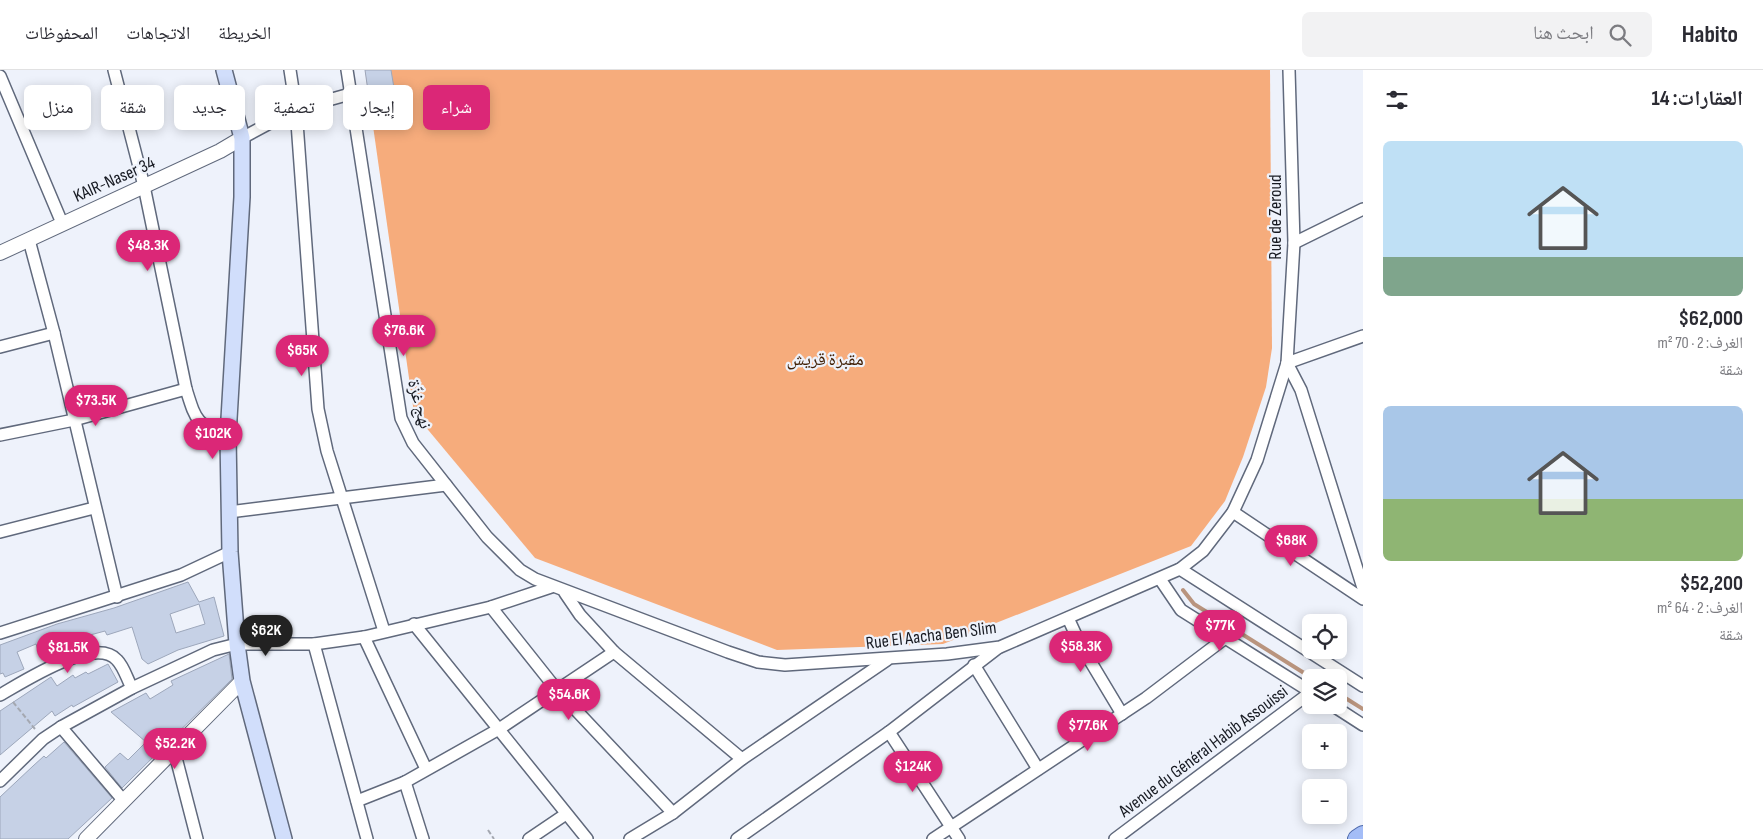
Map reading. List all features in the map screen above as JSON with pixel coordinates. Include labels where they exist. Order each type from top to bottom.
[{"type":"main road","points":[[224,70],[242,138],[242,197],[228,436],[230,552],[237,644],[242,681],[284,839]]},
{"type":"main road","points":[[1357,839],[1363,835]]},
{"type":"street","points":[[114,70],[144,186],[186,389],[193,411],[201,424],[228,436]]},
{"type":"street","points":[[290,70],[292,85]]},
{"type":"street","name":"نهج غزّة","points":[[347,70],[349,85]]},
{"type":"street","name":"Rue de Zeroud","points":[[1287,363],[1294,243],[1289,70]]},
{"type":"street","points":[[0,76],[62,223]]},
{"type":"street","points":[[242,138],[257,130]]},
{"type":"street","points":[[298,130],[318,409],[327,451],[384,631]]},
{"type":"street","name":"نهج غزّة","points":[[356,130],[401,418],[413,444],[501,552],[520,570],[565,593]]},
{"type":"street","name":"KAIR-Naser 34","points":[[0,254],[62,223],[220,151],[242,138]]},
{"type":"street","points":[[1294,243],[1363,209]]},
{"type":"street","points":[[28,240],[54,333],[94,508],[117,597]]},
{"type":"street","points":[[0,347],[54,333]]},
{"type":"street","points":[[1363,336],[1287,363],[1301,390],[1363,588]]},
{"type":"street","name":"Rue El Aacha Ben Slim","points":[[565,593],[758,662],[785,665],[887,659],[1000,647],[1160,579],[1180,569],[1203,551],[1233,512],[1257,460],[1287,363]]},
{"type":"street","points":[[0,435],[74,420],[186,389]]},
{"type":"street","points":[[229,512],[446,485]]},
{"type":"street","points":[[0,532],[94,508]]},
{"type":"street","points":[[1233,512],[1363,599]]},
{"type":"street","points":[[0,633],[181,575],[230,552]]},
{"type":"street","points":[[1180,569],[1363,686]]},
{"type":"street","points":[[1160,579],[1182,610],[1224,639],[1302,687]]},
{"type":"street","points":[[0,782],[43,739],[61,727],[132,688],[213,650],[237,644],[314,644],[364,637],[491,607],[551,587]]},
{"type":"street","points":[[565,593],[580,615],[614,652],[742,759]]},
{"type":"street","points":[[491,607],[557,690],[673,813]]},
{"type":"street","points":[[1068,618],[1080,644],[1122,714]]},
{"type":"street","points":[[414,624],[586,839]]},
{"type":"street","points":[[364,637],[426,770]]},
{"type":"street","points":[[933,839],[1122,714],[1224,639]]},
{"type":"street","points":[[314,644],[367,839]]},
{"type":"street","points":[[741,838],[890,732],[974,665],[1000,647]]},
{"type":"street","points":[[3,693],[74,656],[94,652],[108,653],[117,659],[132,688]]},
{"type":"street","points":[[357,801],[405,782],[499,729],[614,652]]},
{"type":"street","points":[[630,839],[673,813],[742,759],[887,659]]},
{"type":"street","points":[[974,665],[1038,769]]},
{"type":"street","points":[[86,839],[242,681]]},
{"type":"street","name":"Avenue du Général Habib Assouissi","points":[[1115,839],[1302,699]]},
{"type":"street","points":[[1346,714],[1363,725]]},
{"type":"street","points":[[61,727],[123,800]]},
{"type":"street","points":[[890,732],[959,839]]},
{"type":"street","points":[[174,750],[197,839]]},
{"type":"street","points":[[405,782],[423,839]]},
{"type":"street","points":[[529,839],[566,814]]},
{"type":"path","points":[[3,693],[43,739]]},
{"type":"path","points":[[488,830],[494,839]]},
{"type":"green space","name":"مقبرة قريش","points":[[365,70],[1270,70],[1272,348],[1266,387],[1243,457],[1225,501],[1191,546],[943,644],[777,650],[535,558],[414,413],[374,130],[413,130],[413,85],[367,85]]},
{"type":"building","points":[[365,70],[391,70],[394,85],[367,85]]},
{"type":"building","points":[[188,582],[199,602],[214,597],[224,636],[178,650],[148,664],[142,659],[132,627],[107,635],[105,631],[64,642],[65,644],[39,653],[36,644],[17,652],[24,669],[5,677],[3,673],[0,674],[0,645],[57,624],[114,608]],"holes":[[[199,604],[205,624],[176,633],[170,614]]]},
{"type":"building","points":[[229,654],[232,679],[122,788],[105,767],[120,753],[128,760],[146,742],[111,712],[146,693],[150,699],[173,685],[171,681]]},
{"type":"building","points":[[108,664],[118,682],[73,707],[72,705],[55,716],[52,711],[0,755],[0,711],[51,677],[57,686],[73,675],[75,678],[86,672],[88,674]]},
{"type":"building","points":[[64,742],[112,798],[68,839],[0,839],[0,797],[44,756],[46,758]]},
{"type":"waterway","points":[[1183,590],[1194,604],[1302,672]]},
{"type":"waterway","points":[[1347,699],[1363,709]]}]
